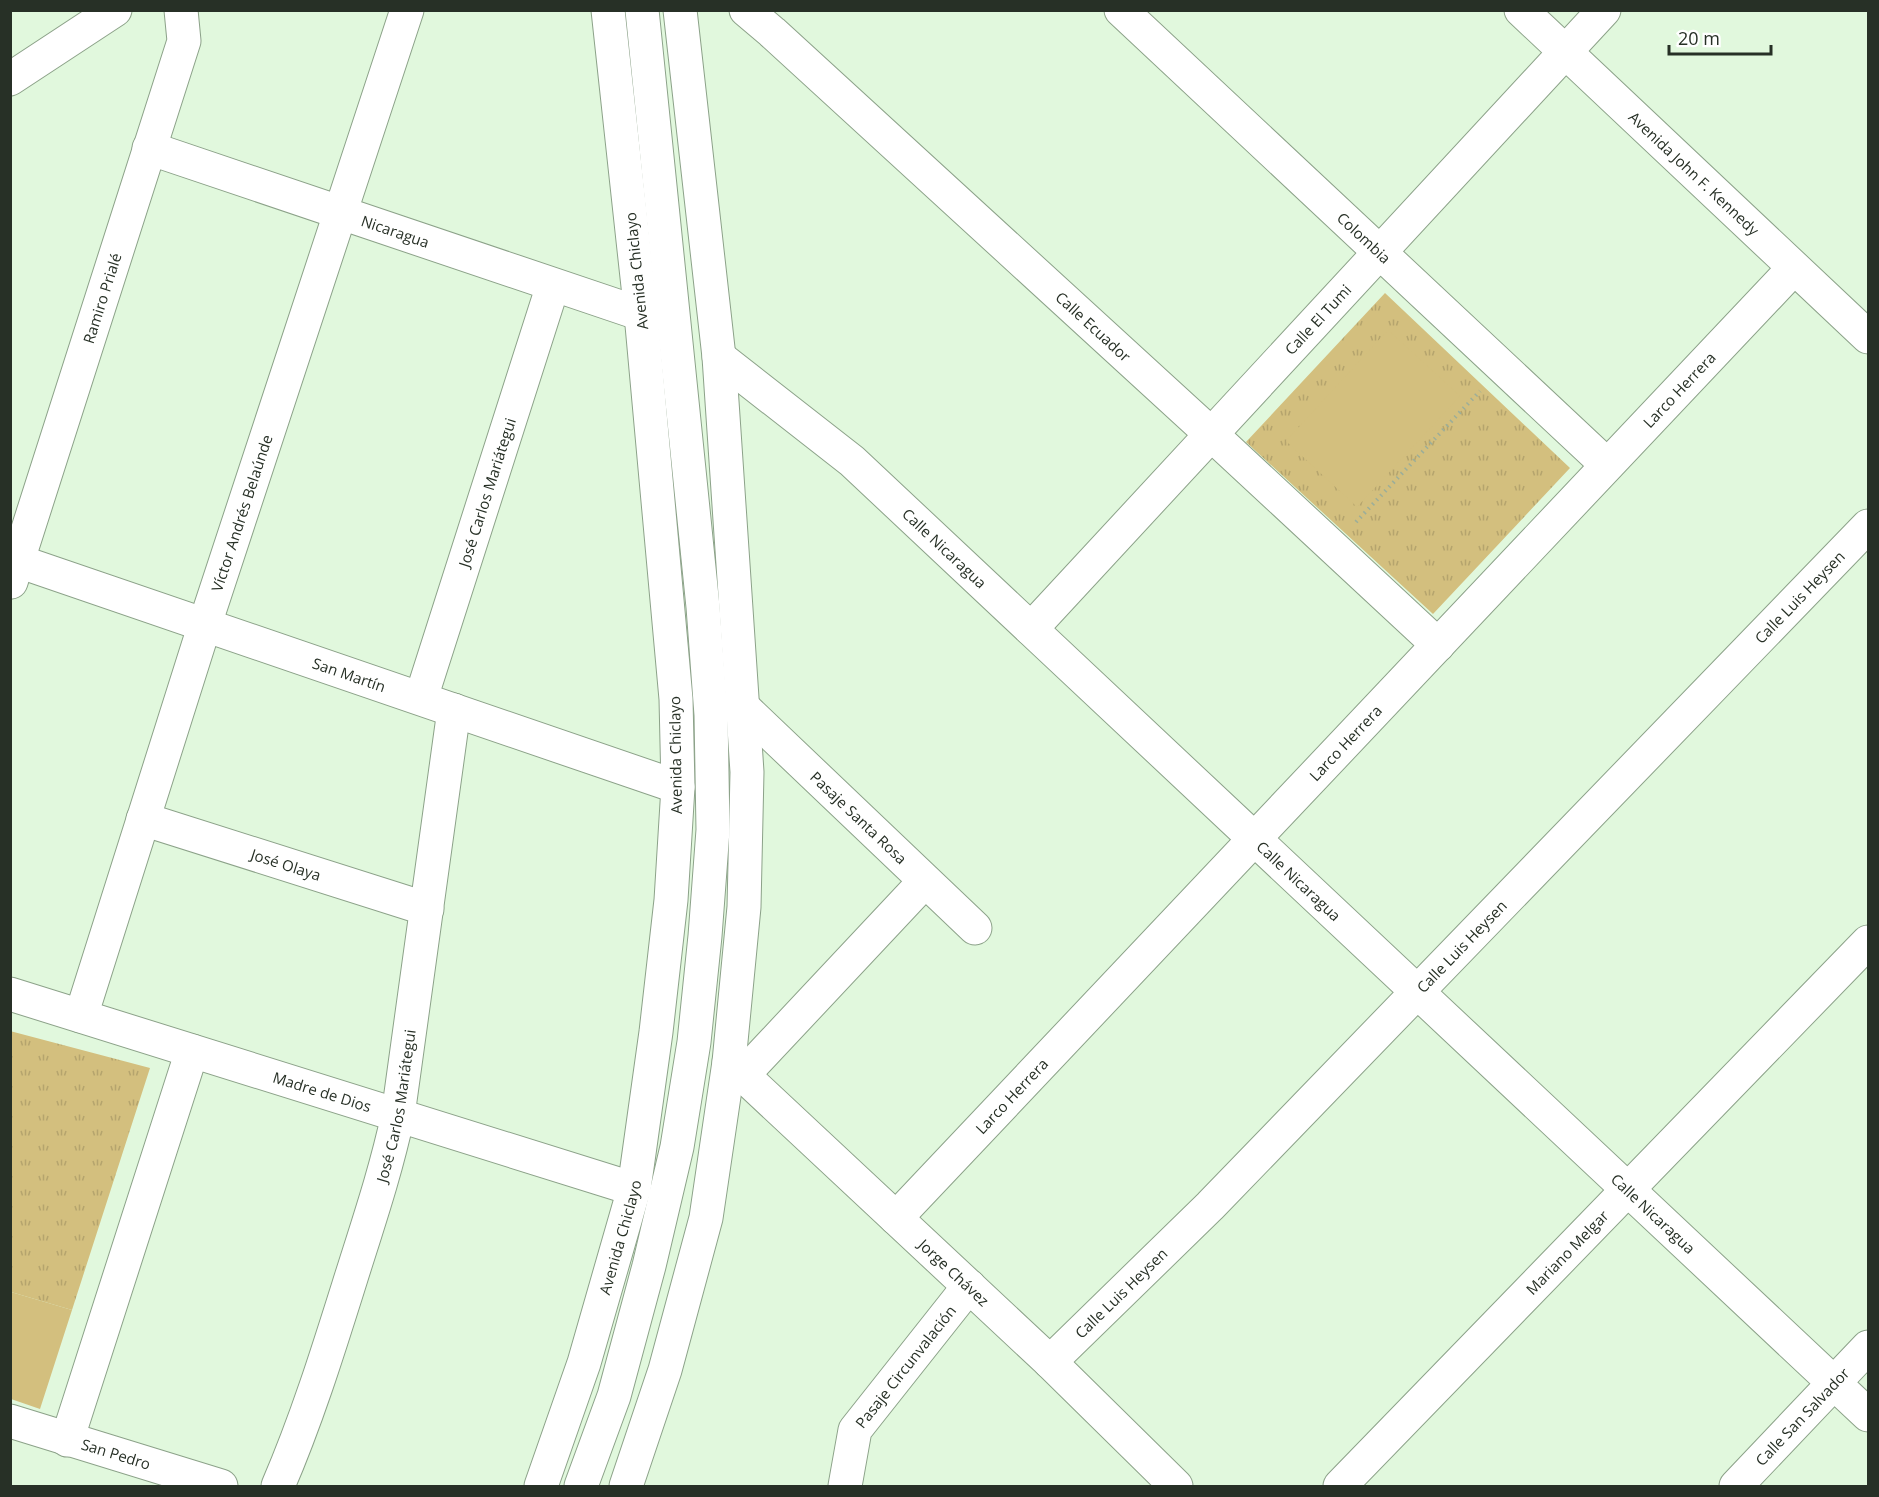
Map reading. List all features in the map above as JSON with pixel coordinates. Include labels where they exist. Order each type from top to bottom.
[{"type":"street","points":[[10,79],[115,10]]},
{"type":"street","name":"Ramiro Prialé","points":[[16,552],[184,41],[181,10]]},
{"type":"street","name":"Víctor Andrés Belaúnde","points":[[81,1016],[205,624],[407,10]]},
{"type":"street","name":"Avenida Chiclayo","points":[[541,1486],[584,1363],[634,1189],[670,911],[678,787],[675,699],[641,314],[608,10]]},
{"type":"street","name":"Avenida Chiclayo","points":[[581,1486],[614,1396],[649,1266],[677,1148],[694,1042],[713,830],[711,715],[703,608],[642,10]]},
{"type":"street","points":[[626,1486],[664,1370],[706,1218],[736,1068],[744,907],[747,772],[719,357],[680,10]]},
{"type":"street","name":"Calle Ecuador","points":[[746,10],[1211,434],[1438,645]]},
{"type":"street","name":"Colombia","points":[[1121,10],[1607,465]]},
{"type":"street","name":"Avenida John F. Kennedy","points":[[1521,10],[1869,337]]},
{"type":"street","name":"Calle El Tumi","points":[[1031,629],[1604,10]]},
{"type":"street","name":"Nicaragua","points":[[149,148],[641,314]]},
{"type":"street","name":"Larco Herrera","points":[[897,1218],[1794,268]]},
{"type":"street","name":"José Carlos Mariátegui","points":[[421,698],[553,285]]},
{"type":"street","name":"Calle Nicaragua","points":[[719,357],[852,461],[1869,1415]]},
{"type":"street","name":"Calle Luis Heysen","points":[[1050,1362],[1210,1206],[1869,526]]},
{"type":"street","name":"San Martín","points":[[16,552],[205,624],[678,787]]},
{"type":"street","name":"Pasaje Santa Rosa","points":[[743,707],[975,928]]},
{"type":"street","name":"José Carlos Mariátegui","points":[[278,1486],[290,1458],[336,1324],[389,1155],[398,1115],[454,710]]},
{"type":"street","name":"José Olaya","points":[[143,819],[428,909]]},
{"type":"street","points":[[736,1068],[925,881]]},
{"type":"street","name":"Mariano Melgar","points":[[1340,1486],[1869,942]]},
{"type":"street","name":"Madre de Dios","points":[[10,994],[634,1189]]},
{"type":"street","points":[[67,1440],[192,1051]]},
{"type":"street","name":"Jorge Chávez","points":[[736,1068],[1050,1362],[1176,1486]]},
{"type":"street","name":"Pasaje Circunvalación","points":[[845,1486],[855,1430],[969,1286]]},
{"type":"street","name":"Calle San Salvador","points":[[1736,1486],[1869,1347]]},
{"type":"street","name":"San Pedro","points":[[10,1421],[221,1486]]},
{"type":"path","points":[[1351,527],[1480,391]]},
{"type":"green space","points":[[1385,293],[1570,468],[1433,614],[1246,442]]},
{"type":"green space","points":[[1388,330],[1460,396],[1357,507],[1286,441]]},
{"type":"green space","points":[[10,1031],[150,1068],[72,1310],[11,1292]]},
{"type":"green space","points":[[11,1292],[72,1310],[40,1409],[11,1399]]}]
